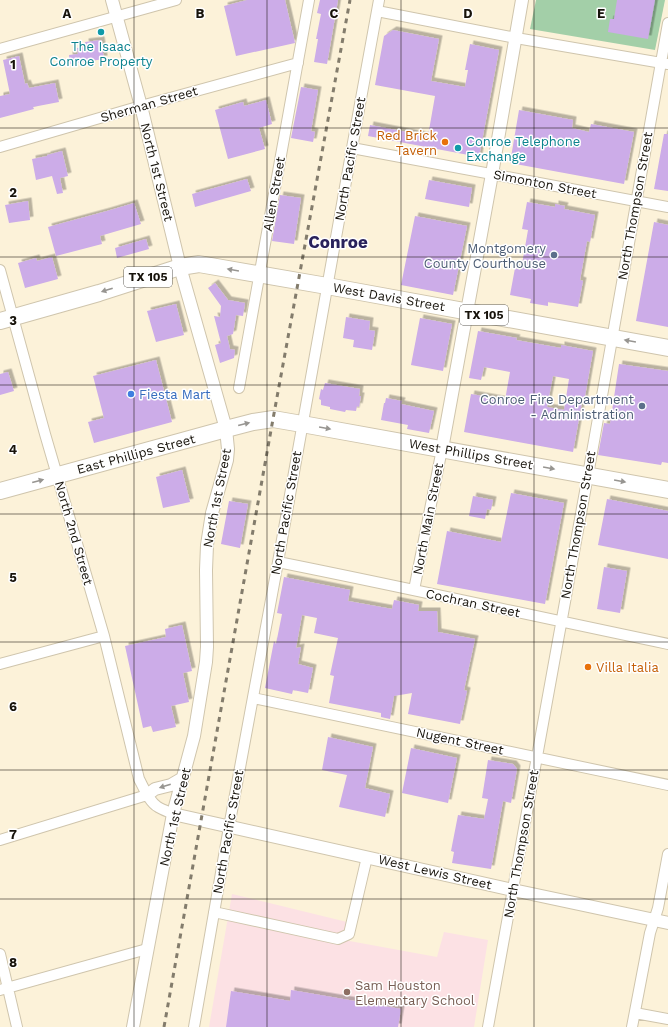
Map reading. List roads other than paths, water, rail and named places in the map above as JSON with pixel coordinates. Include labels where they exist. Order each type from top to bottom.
[{"type":"main road","name":"TX 105","points":[[7,319],[99,293],[180,267],[199,264],[259,274]]},
{"type":"main road","name":"West Davis Street","points":[[259,274],[668,348]]},
{"type":"main road","name":"East Phillips Street","points":[[0,491],[226,429],[253,422],[273,419]]},
{"type":"main road","name":"West Phillips Street","points":[[273,419],[668,490]]},
{"type":"street","name":"North 1st Street","points":[[112,0],[141,106],[180,267],[226,429],[228,449],[227,460],[212,514],[207,545],[206,662],[194,736],[173,814],[133,1027]]},
{"type":"street","points":[[0,49],[176,0]]},
{"type":"street","name":"Allen Street","points":[[239,388],[309,0]]},
{"type":"street","name":"North Pacific Street","points":[[194,1027],[379,0]]},
{"type":"street","name":"North Main Street","points":[[414,590],[468,312],[522,0]]},
{"type":"street","points":[[377,11],[516,38],[664,64]]},
{"type":"street","name":"North Thompson Street","points":[[488,1027],[636,201],[664,64],[668,23]]},
{"type":"street","name":"Sherman Street","points":[[0,147],[141,106],[298,63]]},
{"type":"street","name":"Simonton Street","points":[[352,148],[668,207]]},
{"type":"street","name":"North 2nd Street","points":[[0,270],[7,319],[57,476],[104,636],[139,779],[147,795]]},
{"type":"street","name":"Cochran Street","points":[[278,562],[668,644]]},
{"type":"street","points":[[0,664],[104,636]]},
{"type":"street","name":"Nugent Street","points":[[253,698],[668,785]]},
{"type":"street","points":[[0,840],[147,795],[155,789],[171,785],[183,778]]},
{"type":"street","points":[[147,795],[158,807],[173,814]]},
{"type":"street","name":"West Lewis Street","points":[[173,814],[668,923]]},
{"type":"street","points":[[632,1027],[650,933],[658,908],[668,854]]},
{"type":"street","points":[[214,912],[338,939],[349,934],[367,856]]},
{"type":"street","points":[[4,989],[147,949]]},
{"type":"street","points":[[0,954],[4,989],[17,1027]]},
{"type":"street","points":[[635,1012],[668,1019]]},
{"type":"railway","points":[[164,1027],[350,0]]},
{"type":"place","name":"The Isaac Conroe Property","points":[[101,32]]},
{"type":"place","name":"Red Brick Tavern","points":[[445,142]]},
{"type":"place","name":"Conroe Telephone Exchange","points":[[458,148]]},
{"type":"place","name":"Montgomery County Courthouse","points":[[554,255]]},
{"type":"place","name":"Fiesta Mart","points":[[131,394]]},
{"type":"place","name":"Conroe Fire Department - Administration","points":[[642,406]]},
{"type":"place","name":"Villa Italia","points":[[588,667]]},
{"type":"place","name":"Sam Houston Elementary School","points":[[347,992]]},
{"type":"district","name":"Conroe","points":[[338,242]]}]
